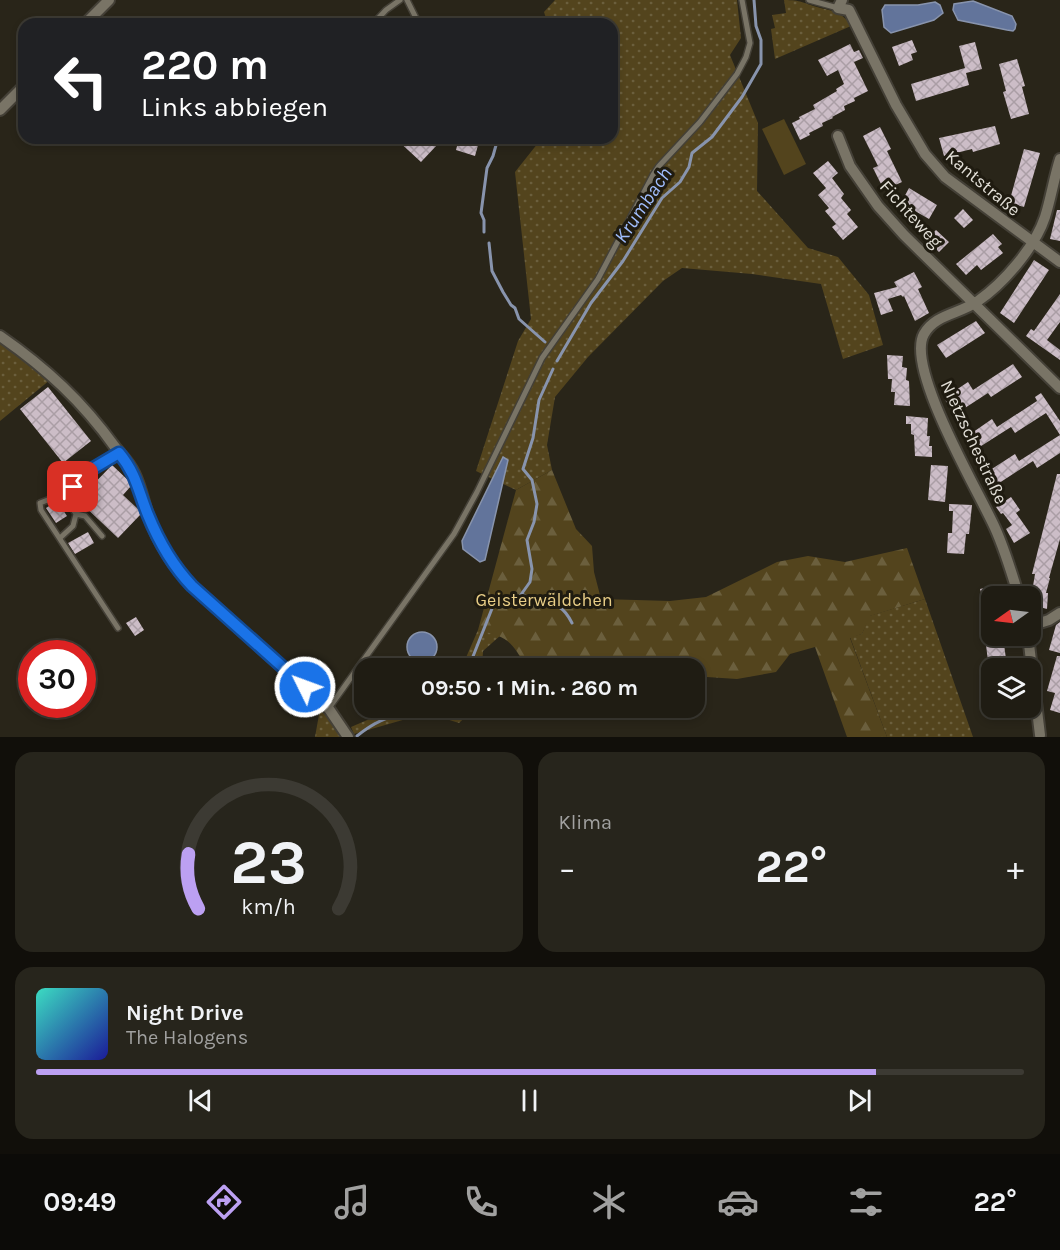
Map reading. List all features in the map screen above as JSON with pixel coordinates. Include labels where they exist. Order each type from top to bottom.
[{"type":"street","points":[[91,18],[109,0]]},
{"type":"street","name":"Kantstraße","points":[[840,4],[849,10],[896,105],[925,154],[945,177],[1032,244],[1060,262]]},
{"type":"street","points":[[0,110],[18,92]]},
{"type":"street","name":"Fichteweg","points":[[838,136],[850,166],[878,207],[1060,388]]},
{"type":"street","name":"Nietzschestraße","points":[[1015,586],[996,528],[933,399],[920,346],[922,336],[931,324],[974,304],[992,291],[1032,244],[1044,218],[1060,159]]},
{"type":"street","points":[[0,336],[53,375],[134,472],[148,515],[176,570],[329,709],[348,737]]},
{"type":"street","points":[[1041,623],[1060,612]]},
{"type":"street","points":[[1029,646],[1040,735]]},
{"type":"lane","points":[[379,18],[400,0]]},
{"type":"lane","points":[[407,0],[416,18]]},
{"type":"lane","points":[[329,709],[454,534],[542,358],[598,279],[653,175],[700,122],[746,57],[750,43],[742,0]]},
{"type":"lane","points":[[809,0],[840,4]]},
{"type":"lane","points":[[118,628],[42,510],[40,503],[63,494],[92,469],[119,453]]},
{"type":"lane","points":[[63,494],[76,514],[85,516],[102,536]]},
{"type":"lane","points":[[60,538],[73,526],[76,514]]},
{"type":"green space","points":[[555,0],[737,0],[741,38],[730,55],[758,123],[757,191],[808,248],[838,257],[869,295],[883,345],[843,359],[821,284],[752,274],[682,268],[663,281],[588,357],[555,397],[547,445],[552,470],[516,490],[476,471],[518,341],[531,319],[515,172],[537,144],[618,144],[618,18],[546,18],[544,12]]},
{"type":"green space","points":[[784,0],[798,1],[837,13],[851,26],[775,59],[771,29],[775,28],[772,15],[786,13]]},
{"type":"green space","points":[[784,119],[806,164],[784,175],[762,129]]},
{"type":"green space","points":[[0,342],[50,380],[0,421]]},
{"type":"green space","name":"Geisterwäldchen","points":[[552,470],[576,529],[592,546],[594,572],[601,599],[670,601],[706,597],[777,562],[808,556],[845,562],[907,548],[925,599],[870,616],[862,634],[850,638],[887,737],[847,737],[815,647],[790,654],[776,672],[737,679],[705,678],[705,658],[521,658],[503,638],[478,630],[516,490]]},
{"type":"green space","points":[[925,599],[973,737],[887,737],[850,637],[862,634],[869,616]]},
{"type":"green space","points":[[478,630],[501,635],[483,651],[483,658],[466,658]]},
{"type":"green space","points":[[320,709],[332,721],[342,737],[315,737]]},
{"type":"green space","points":[[372,718],[410,718],[354,734],[351,727]]},
{"type":"green space","points":[[443,718],[464,718],[459,723]]},
{"type":"water","points":[[973,1],[1012,16],[1016,24],[1015,29],[1013,31],[958,20],[953,10],[954,4]]},
{"type":"water","points":[[935,2],[940,5],[943,13],[934,20],[891,33],[884,27],[882,10],[885,5],[918,5]]},
{"type":"water","points":[[503,457],[508,460],[485,560],[480,562],[463,549],[462,541]]},
{"type":"water","points":[[416,633],[428,633],[436,641],[436,653],[433,658],[411,658],[408,653],[408,641]]},
{"type":"building","points":[[912,40],[917,52],[911,54],[913,60],[899,66],[892,47]]},
{"type":"building","points":[[975,42],[982,69],[966,73],[969,85],[916,101],[911,84],[965,68],[959,46]]},
{"type":"building","points":[[850,44],[854,52],[859,50],[863,58],[854,62],[868,91],[854,98],[855,101],[844,106],[845,110],[822,123],[823,126],[800,140],[792,123],[815,109],[813,105],[837,91],[836,89],[844,84],[838,70],[827,76],[818,60]]},
{"type":"building","points":[[1017,59],[1025,86],[1022,87],[1029,114],[1011,119],[1003,92],[1006,91],[999,64]]},
{"type":"building","points":[[995,126],[1000,144],[973,152],[972,149],[944,156],[939,138]]},
{"type":"building","points":[[880,127],[891,149],[887,151],[902,182],[884,190],[873,168],[878,166],[863,136]]},
{"type":"building","points":[[402,144],[437,145],[421,162]]},
{"type":"building","points":[[458,144],[478,144],[475,156],[456,150]]},
{"type":"building","points":[[1024,149],[1040,153],[1024,207],[1009,203]]},
{"type":"building","points":[[828,161],[838,173],[832,178],[844,194],[841,198],[851,210],[847,214],[858,227],[843,240],[832,227],[836,224],[825,211],[829,208],[818,195],[826,188],[813,173]]},
{"type":"building","points":[[909,188],[937,205],[929,219],[901,203]]},
{"type":"building","points":[[963,209],[973,220],[964,228],[954,218]]},
{"type":"building","points":[[1057,210],[1060,210],[1060,241],[1050,239]]},
{"type":"building","points":[[936,230],[949,242],[939,252],[926,240]]},
{"type":"building","points":[[993,234],[1002,244],[998,247],[1003,253],[981,270],[977,265],[966,275],[956,264]]},
{"type":"building","points":[[1034,260],[1049,270],[1014,323],[1000,313]]},
{"type":"building","points":[[914,272],[922,287],[918,289],[929,313],[915,321],[904,296],[901,295],[888,299],[893,311],[881,315],[874,293],[897,287],[894,282]]},
{"type":"building","points":[[1060,294],[1060,322],[1047,340],[1060,350],[1060,360],[1026,336],[1031,329],[1034,331]]},
{"type":"building","points":[[976,321],[985,333],[946,358],[937,345]]},
{"type":"building","points":[[887,355],[903,356],[902,367],[907,368],[906,380],[909,381],[910,406],[894,405],[895,392],[891,392],[892,379],[888,379]]},
{"type":"building","points":[[1013,364],[1022,377],[991,397],[988,393],[954,415],[944,398],[968,382],[973,390]]},
{"type":"building","points":[[48,387],[91,441],[63,463],[20,409]]},
{"type":"building","points":[[1041,393],[1060,421],[1060,435],[1046,413],[1015,433],[1011,427],[978,448],[969,435],[992,419],[997,427],[1037,401],[1035,397]]},
{"type":"building","points":[[906,416],[928,418],[927,436],[930,436],[929,446],[932,446],[932,457],[915,456],[914,435],[911,434],[911,424],[906,424]]},
{"type":"building","points":[[1060,435],[1060,453],[1037,468],[1033,461],[993,487],[984,474],[1015,454],[1019,461]]},
{"type":"building","points":[[112,465],[130,482],[131,486],[123,495],[139,510],[140,515],[118,538],[78,500]]},
{"type":"building","points":[[931,465],[948,466],[945,502],[928,500]]},
{"type":"building","points":[[1057,474],[1060,474],[1060,539],[1046,593],[1048,593],[1047,609],[1041,607],[1041,586],[1033,586],[1035,574],[1032,574]]},
{"type":"building","points":[[1011,497],[1020,510],[1016,513],[1030,533],[1014,543],[1006,529],[1012,525],[996,507]]},
{"type":"building","points":[[57,501],[67,516],[56,523],[46,508]]},
{"type":"building","points":[[949,504],[972,505],[964,554],[947,553],[948,533],[952,533],[953,511],[949,511]]},
{"type":"building","points":[[88,532],[94,543],[75,554],[68,543]]},
{"type":"building","points":[[136,617],[144,630],[135,636],[126,623]]},
{"type":"building","points":[[1060,622],[1060,653],[1049,650],[1056,625]]},
{"type":"building","points":[[986,646],[1004,646],[1006,658],[988,658]]},
{"type":"building","points":[[1057,656],[1060,656],[1060,713],[1050,710],[1055,693],[1047,691]]},
{"type":"waterway","name":"Krumbach","points":[[557,361],[591,303],[623,261],[662,198],[680,182],[689,167],[692,153],[712,137],[742,97],[761,64],[761,40],[756,26],[754,0]]},
{"type":"waterway","points":[[484,232],[484,220],[481,213],[487,168],[496,144]]},
{"type":"waterway","points":[[489,243],[492,271],[503,292],[515,308],[519,319],[545,342]]},
{"type":"waterway","name":"Krumbach","points":[[472,658],[495,601],[510,601],[520,596],[530,582],[532,569],[527,540],[534,522],[537,504],[532,480],[523,469],[533,438],[539,400],[553,369]]},
{"type":"waterway","points":[[522,594],[529,599],[561,608],[572,623]]},
{"type":"waterway","name":"Krumbach","points":[[357,736],[388,718]]},
{"type":"route","points":[[73,487],[92,469],[119,453],[134,472],[148,515],[176,570],[305,687]]}]
